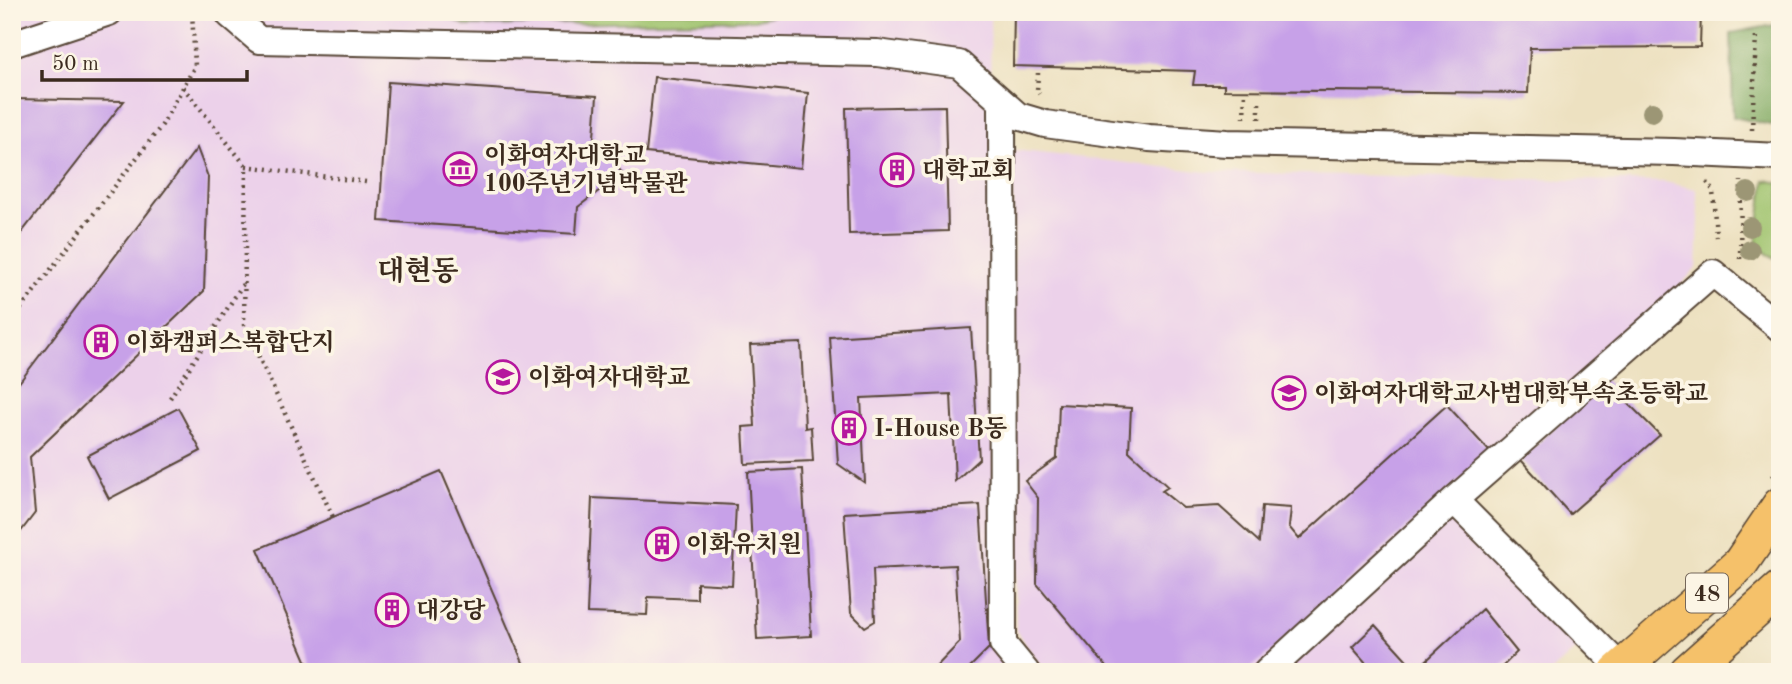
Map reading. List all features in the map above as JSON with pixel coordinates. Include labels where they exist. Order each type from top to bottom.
[{"type":"main road","name":"48","points":[[1619,670],[1740,564],[1780,505]]},
{"type":"main road","name":"48","points":[[1687,672],[1780,589]]},
{"type":"street","points":[[12,44],[108,12]]},
{"type":"street","points":[[230,13],[260,40],[877,53],[959,64],[1018,116],[1045,124],[1149,138],[1227,143],[1674,152],[1780,157]]},
{"type":"street","points":[[1002,102],[1003,644],[1026,672]]},
{"type":"street","points":[[1267,672],[1454,500],[1713,272],[1780,328]]},
{"type":"street","points":[[1454,500],[1619,670]]},
{"type":"street","points":[[1740,564],[1780,528]]},
{"type":"path","points":[[12,320],[162,125],[195,66],[192,12]]},
{"type":"path","points":[[1752,136],[1756,36]]},
{"type":"path","points":[[183,87],[246,166],[244,325],[333,517]]},
{"type":"path","points":[[1244,125],[1245,91]]},
{"type":"path","points":[[1258,125],[1259,98]]},
{"type":"path","points":[[246,166],[366,181]]},
{"type":"path","points":[[1741,270],[1738,250],[1739,188],[1744,175]]},
{"type":"path","points":[[170,398],[244,282]]},
{"type":"shaded area","name":"이화여자대학교","points":[[12,12],[990,12],[997,647],[1017,672],[12,672]]},
{"type":"shaded area","name":"이화여자대학교사범대학부속초등학교","points":[[1013,150],[1208,172],[1665,182],[1696,189],[1699,218],[1697,268],[1610,355],[1257,672],[1046,672],[1016,631]]},
{"type":"shaded area","points":[[1450,514],[1581,645],[1551,672],[1277,672]]},
{"type":"shaded area","points":[[1780,648],[1780,672],[1754,672]]},
{"type":"green space","points":[[436,12],[785,12],[754,20],[467,26]]},
{"type":"green space","points":[[1780,24],[1780,127],[1733,117],[1731,33]]},
{"type":"green space","points":[[1765,180],[1780,183],[1780,263],[1756,245]]},
{"type":"building","points":[[1014,12],[1701,12],[1700,47],[1530,48],[1528,93],[1224,90],[1224,85],[1193,85],[1195,71],[1013,66]]},
{"type":"building","points":[[654,77],[808,93],[801,168],[646,153]]},
{"type":"building","points":[[388,82],[597,96],[594,137],[622,173],[578,207],[576,234],[379,221]]},
{"type":"building","points":[[12,99],[124,101],[12,245]]},
{"type":"building","name":"대학교회","points":[[945,106],[948,231],[849,234],[846,108]]},
{"type":"building","name":"이화캠퍼스복합단지","points":[[197,148],[208,177],[204,291],[30,457],[35,513],[12,543],[12,392]]},
{"type":"building","name":"I-House B동","points":[[971,328],[979,459],[955,481],[951,394],[861,398],[865,483],[838,464],[830,337]]},
{"type":"building","points":[[801,343],[805,428],[811,427],[813,461],[745,464],[743,427],[755,426],[750,345]]},
{"type":"building","points":[[1604,379],[1660,435],[1570,514],[1521,460]]},
{"type":"building","points":[[1059,404],[1131,408],[1129,451],[1168,487],[1162,491],[1183,508],[1219,506],[1259,542],[1262,506],[1291,508],[1289,527],[1299,539],[1447,405],[1490,452],[1247,672],[1111,672],[1037,584],[1038,498],[1025,481],[1057,458]]},
{"type":"building","points":[[178,408],[201,451],[109,499],[87,456]]},
{"type":"building","points":[[802,469],[811,636],[757,639],[748,472]]},
{"type":"building","name":"대강당","points":[[441,471],[527,672],[311,672],[258,549]]},
{"type":"building","name":"이화유치원","points":[[592,498],[736,505],[732,585],[697,583],[697,599],[648,597],[647,615],[587,613]]},
{"type":"building","points":[[980,505],[989,648],[965,672],[931,672],[960,642],[955,565],[873,569],[875,621],[865,627],[851,613],[844,513]]},
{"type":"building","points":[[1482,609],[1517,652],[1497,672],[1374,672],[1352,647],[1375,625],[1416,670]]},
{"type":"place","name":"이화여자대학교 100주년기념박물관","points":[[460,169]]},
{"type":"place","name":"대학교회","points":[[897,170]]},
{"type":"place","name":"이화캠퍼스복합단지","points":[[101,342]]},
{"type":"place","name":"이화여자대학교","points":[[503,377]]},
{"type":"place","name":"이화여자대학교사범대학부속초등학교","points":[[1289,393]]},
{"type":"place","name":"I-House B동","points":[[849,428]]},
{"type":"place","name":"이화유치원","points":[[662,544]]},
{"type":"place","name":"대강당","points":[[392,610]]},
{"type":"district","name":"대현동","points":[[418,270]]}]
